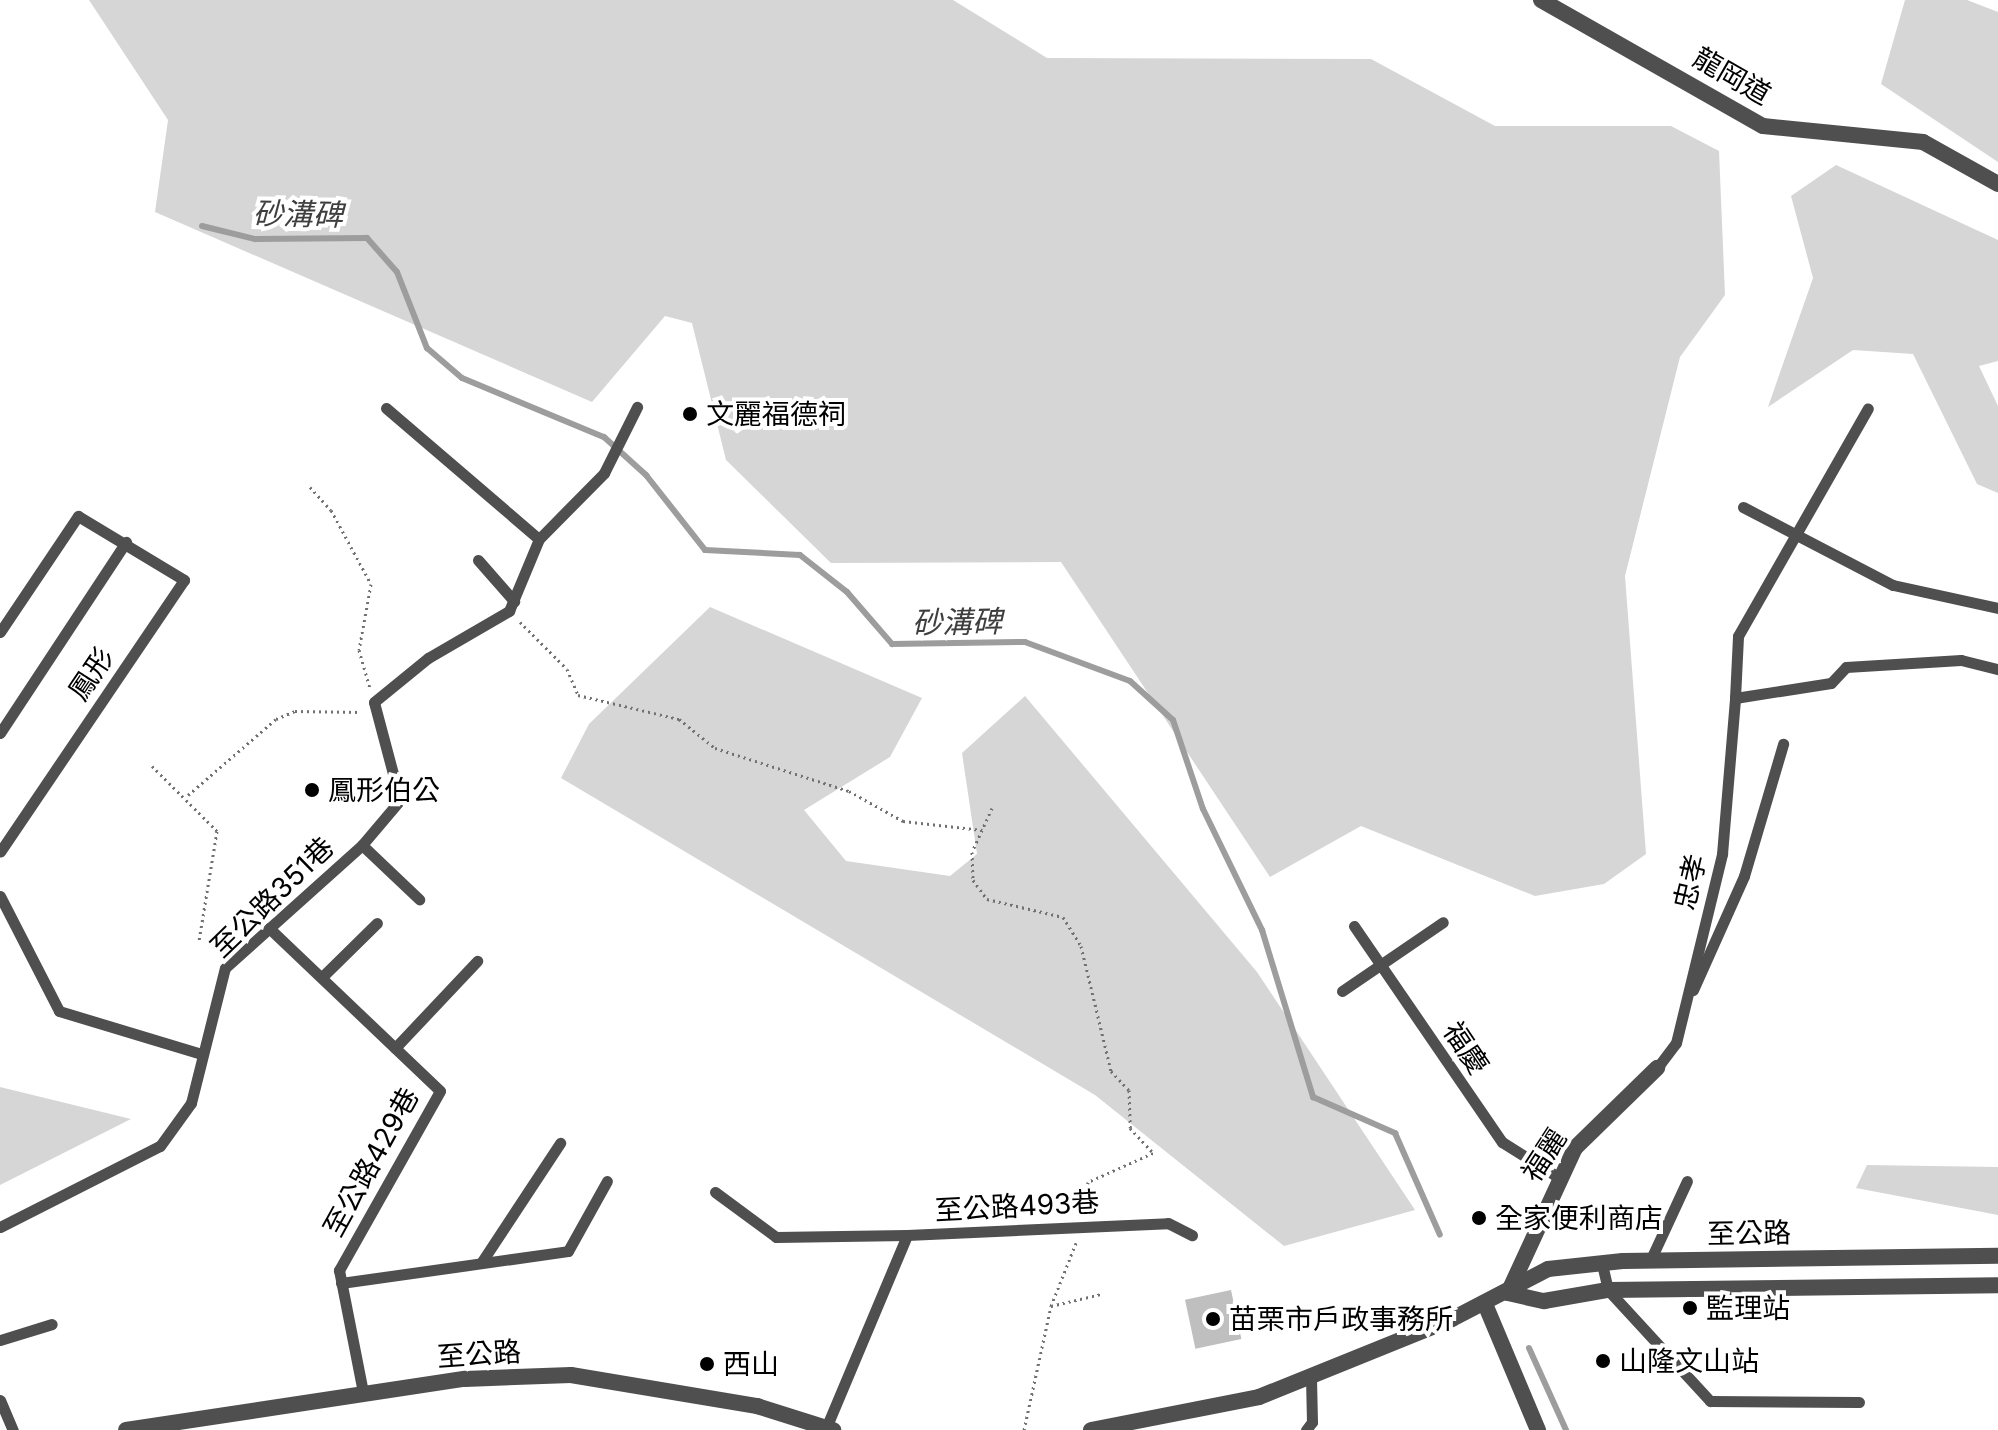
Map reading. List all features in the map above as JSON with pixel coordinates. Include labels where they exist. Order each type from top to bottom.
[{"type":"street","name":"龍岡道","points":[[1541,0],[1763,126],[1923,142],[1998,184]]},
{"type":"street","name":"福麗","points":[[1508,1293],[1558,1177],[1575,1148],[1657,1068]]},
{"type":"street","name":"至公路","points":[[1091,1430],[1259,1397],[1485,1304],[1548,1269],[1650,1261],[1998,1256]]},
{"type":"street","name":"至公路","points":[[1508,1293],[1544,1301],[1608,1290],[1998,1285]]},
{"type":"street","points":[[1485,1304],[1538,1430]]},
{"type":"street","name":"至公路","points":[[126,1430],[363,1392],[571,1375],[757,1406],[829,1429]]},
{"type":"lane","points":[[374,702],[428,658],[511,606],[539,539],[604,473],[637,407]]},
{"type":"lane","points":[[386,408],[539,539]]},
{"type":"lane","name":"忠孝","points":[[1657,1068],[1676,1043],[1722,854],[1738,636],[1793,534],[1868,408]]},
{"type":"lane","points":[[1743,507],[1893,585],[1998,608]]},
{"type":"lane","name":"鳳形","points":[[0,632],[78,516],[126,542],[184,580],[0,852]]},
{"type":"lane","name":"鳳形","points":[[0,733],[126,542]]},
{"type":"lane","points":[[478,560],[511,606]]},
{"type":"lane","points":[[1735,698],[1831,683],[1846,667],[1961,660],[1998,669]]},
{"type":"lane","name":"至公路351巷","points":[[0,1227],[160,1146],[191,1103],[225,968],[362,845],[400,800],[374,702]]},
{"type":"lane","points":[[1687,1000],[1715,954],[1783,744]]},
{"type":"lane","points":[[362,845],[419,899]]},
{"type":"lane","points":[[0,896],[59,1011],[201,1054]]},
{"type":"lane","points":[[1342,991],[1443,922]]},
{"type":"lane","points":[[322,977],[377,923]]},
{"type":"lane","name":"福慶","points":[[1354,926],[1502,1142],[1558,1177]]},
{"type":"lane","name":"至公路429巷","points":[[269,928],[440,1091],[339,1270],[363,1392]]},
{"type":"lane","points":[[395,1048],[477,961]]},
{"type":"lane","points":[[481,1263],[560,1143]]},
{"type":"lane","points":[[341,1283],[568,1251],[607,1181]]},
{"type":"lane","points":[[1650,1261],[1687,1181]]},
{"type":"lane","points":[[715,1192],[776,1237],[907,1235]]},
{"type":"lane","name":"至公路493巷","points":[[829,1429],[907,1235],[1168,1223],[1192,1235]]},
{"type":"lane","points":[[1602,1264],[1608,1290],[1710,1401],[1859,1402]]},
{"type":"lane","points":[[0,1340],[52,1324]]},
{"type":"lane","points":[[1306,1430],[1312,1422],[1311,1377]]},
{"type":"lane","points":[[0,1400],[13,1430]]},
{"type":"path","points":[[188,795],[276,719],[295,711],[356,716],[374,702],[359,650],[371,584],[331,510],[310,487]]},
{"type":"path","points":[[511,606],[567,669],[578,695],[679,719],[715,748],[849,791],[903,821],[982,830]]},
{"type":"path","points":[[152,766],[188,795],[217,831],[199,941]]},
{"type":"path","points":[[992,808],[972,852],[973,880],[987,899],[1063,917],[1081,946],[1111,1071],[1129,1090],[1130,1128],[1153,1153],[1088,1182],[1082,1227],[1051,1306],[1024,1430]]},
{"type":"path","points":[[1051,1306],[1101,1294]]},
{"type":"shaded area","points":[[89,0],[953,0],[1047,58],[1371,59],[1495,126],[1671,126],[1719,151],[1725,295],[1680,357],[1625,576],[1646,854],[1604,884],[1535,896],[1361,826],[1270,877],[1061,562],[831,563],[726,460],[692,323],[665,316],[592,402],[155,212],[168,120]]},
{"type":"shaded area","points":[[1905,0],[1967,0],[1998,12],[1998,162],[1881,84]]},
{"type":"shaded area","points":[[1836,165],[1998,240],[1998,361],[1979,366],[1998,406],[1998,493],[1977,484],[1913,354],[1853,350],[1768,407],[1813,278],[1791,196]]},
{"type":"shaded area","points":[[710,607],[922,698],[890,757],[804,810],[846,861],[950,876],[977,854],[962,753],[1025,696],[1257,972],[1415,1210],[1284,1246],[1095,1095],[561,778],[589,724]]},
{"type":"shaded area","points":[[0,1087],[131,1119],[0,1185]]},
{"type":"shaded area","points":[[1867,1165],[1998,1167],[1998,1215],[1856,1188]]},
{"type":"building","name":"苗栗市戶政事務所","points":[[1231,1290],[1241,1339],[1195,1349],[1185,1300]]},
{"type":"waterway","name":"砂溝碑","points":[[202,226],[255,239],[367,238],[397,272],[427,348],[462,378],[604,437],[646,475],[705,550],[800,555],[847,592],[892,644],[1025,642],[1130,681],[1173,720],[1203,809],[1262,930],[1313,1097],[1395,1133],[1440,1235]]},
{"type":"waterway","name":"砂溝碑","points":[[1529,1348],[1566,1430]]},
{"type":"place","name":"文麗福德祠","points":[[690,414]]},
{"type":"place","name":"鳳形伯公","points":[[312,790]]},
{"type":"place","name":"全家便利商店","points":[[1479,1218]]},
{"type":"place","name":"監理站","points":[[1690,1308]]},
{"type":"place","name":"苗栗市戶政事務所","points":[[1213,1319]]},
{"type":"place","name":"山隆文山站","points":[[1603,1361]]},
{"type":"place","name":"西山","points":[[707,1364]]}]
